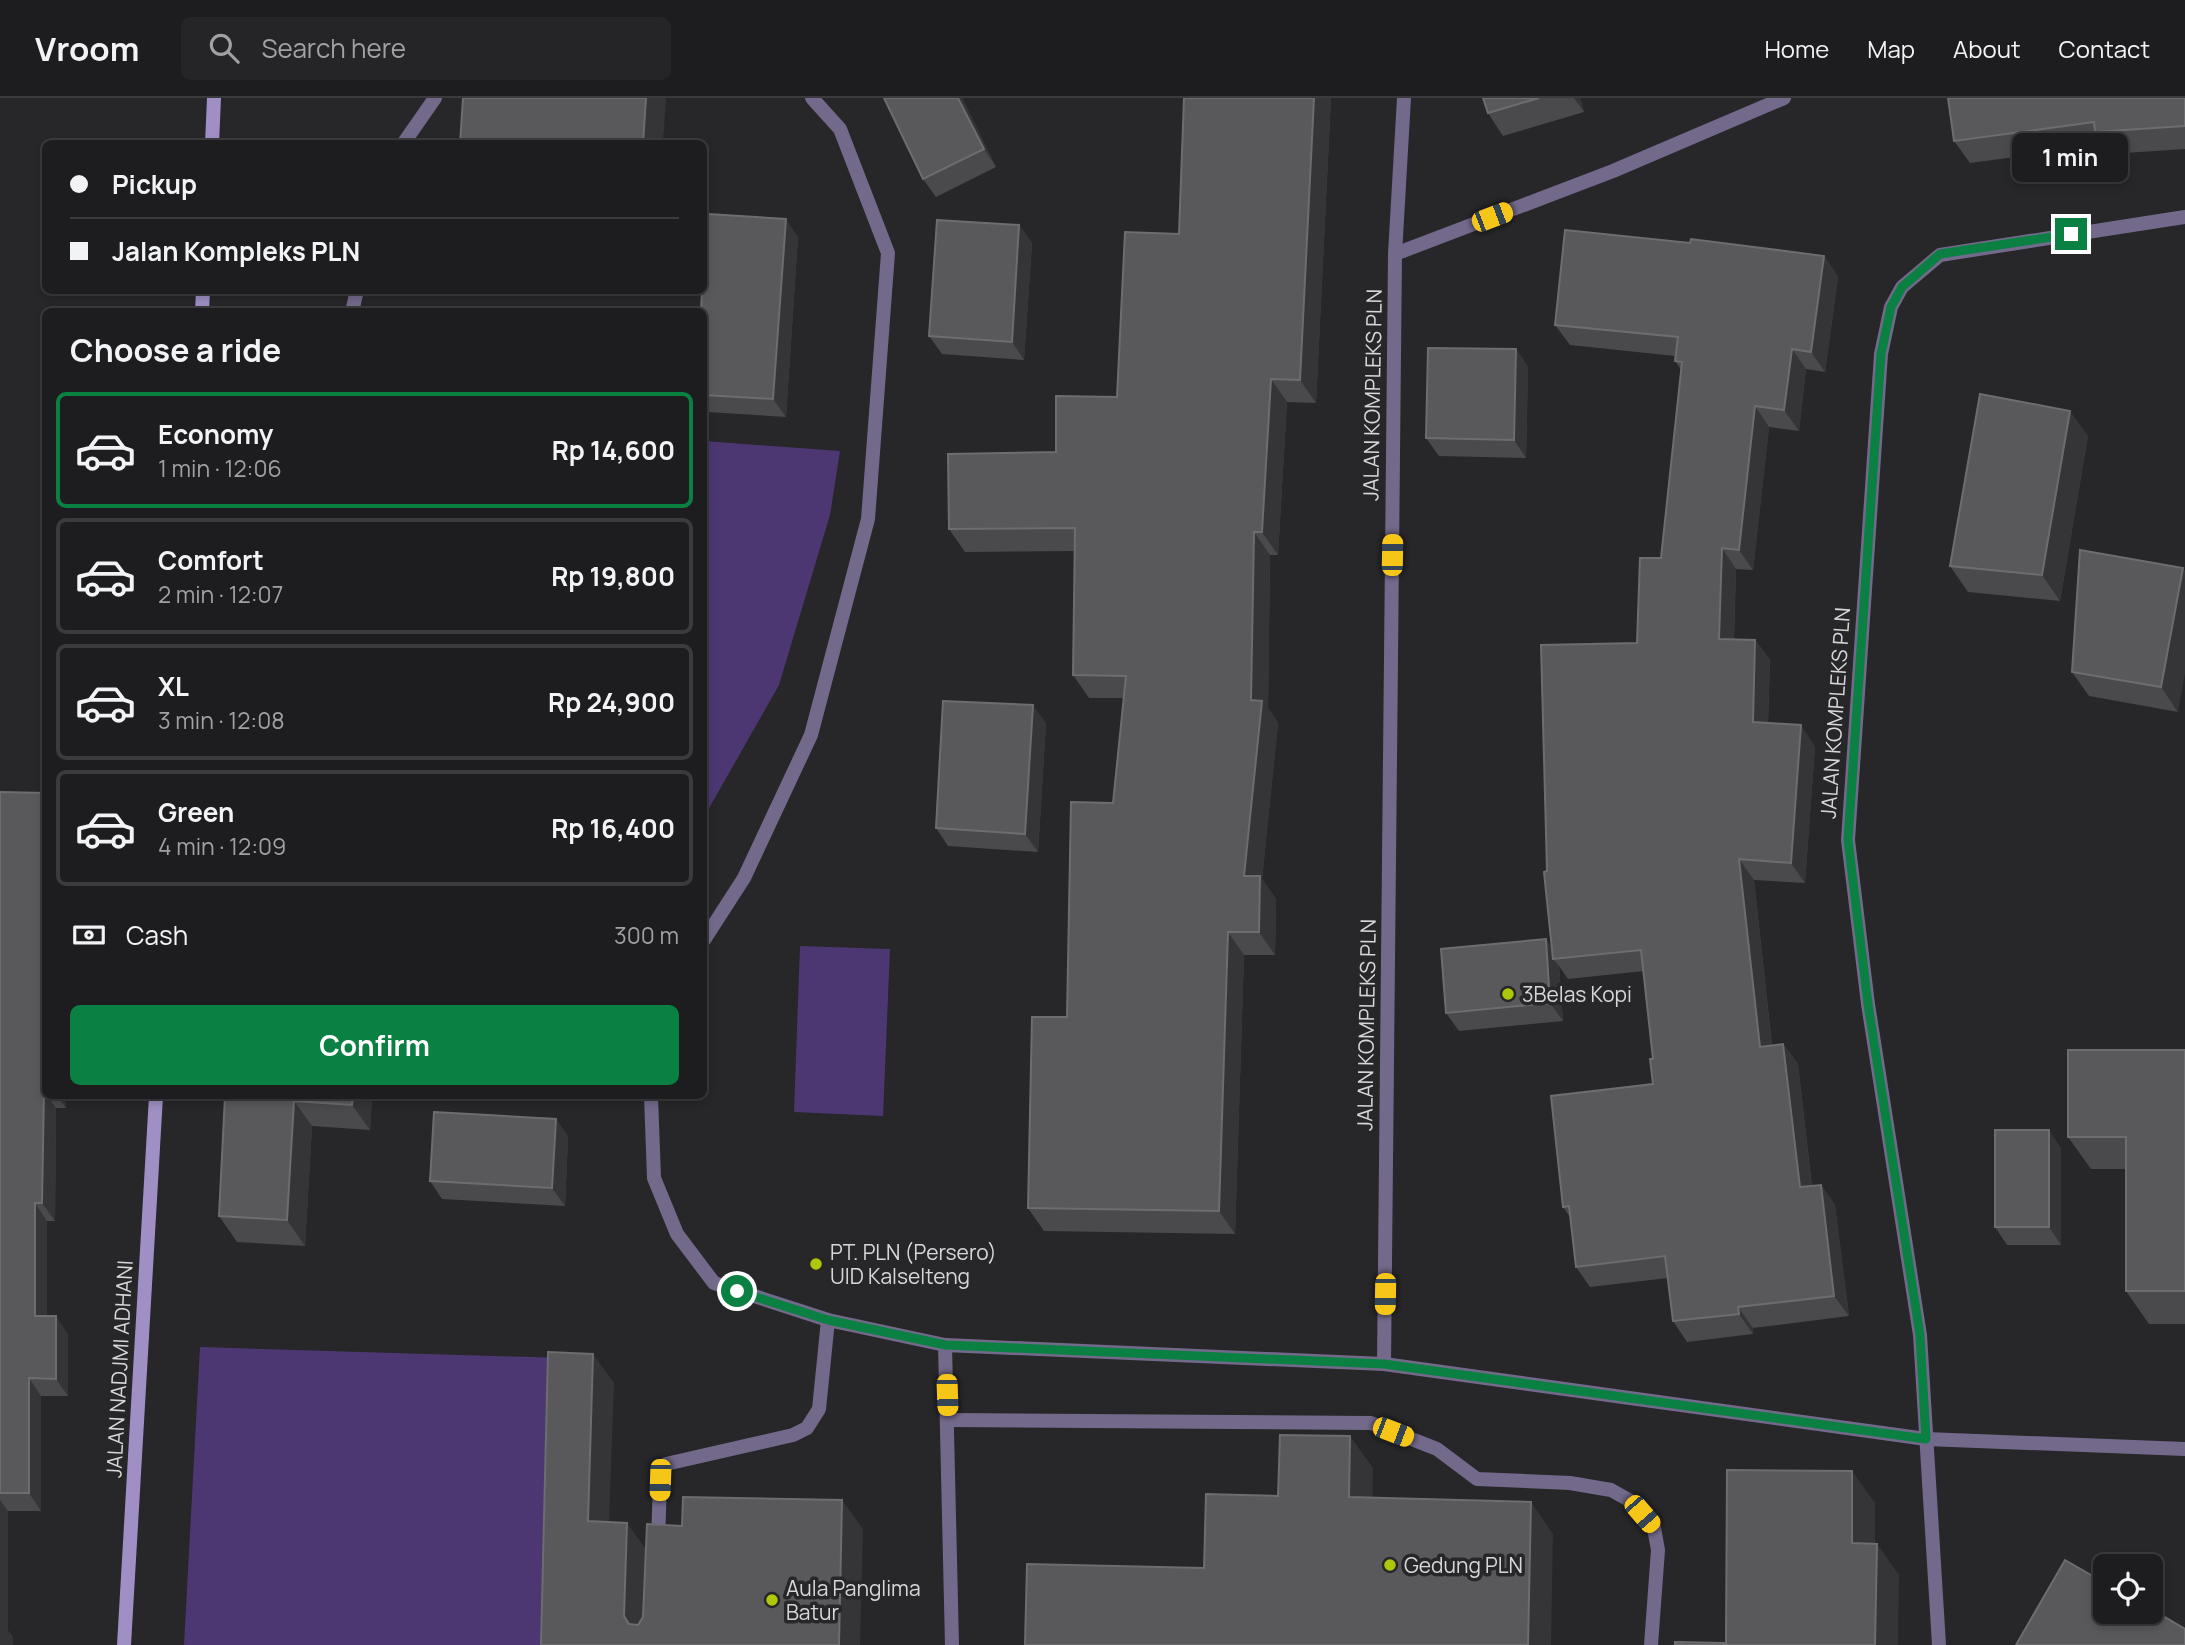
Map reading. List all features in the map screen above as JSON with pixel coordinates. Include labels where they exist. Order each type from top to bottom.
[{"type":"main road","points":[[212,140],[214,98]]},
{"type":"main road","name":"JALAN NADJMI ADHANI","points":[[124,1645],[156,1099]]},
{"type":"street","points":[[406,140],[435,98]]},
{"type":"street","points":[[707,935],[744,878],[811,735],[868,519],[888,253],[840,129],[813,98]]},
{"type":"street","name":"JALAN KOMPLEKS PLN","points":[[1384,1364],[1395,254],[1404,98]]},
{"type":"street","points":[[1395,254],[1613,171],[1784,98]]},
{"type":"street","name":"JALAN KOMPLEKS PLN","points":[[1939,1645],[1920,1335],[1868,1004],[1848,840],[1881,354],[1891,307],[1902,287],[1940,254],[2182,220]]},
{"type":"street","points":[[652,1099],[654,1178],[677,1234],[714,1283],[828,1320],[946,1345],[1384,1364],[1926,1439],[2185,1449]]},
{"type":"street","points":[[657,1562],[660,1480],[666,1464],[793,1435],[807,1428],[818,1409],[828,1320]]},
{"type":"street","points":[[946,1345],[952,1645]]},
{"type":"street","points":[[947,1420],[1371,1423],[1437,1449],[1477,1479],[1570,1483],[1611,1490],[1629,1500],[1654,1528],[1658,1550],[1651,1645]]},
{"type":"shaded area","points":[[707,441],[840,451],[830,515],[779,685],[707,812]]},
{"type":"shaded area","points":[[800,946],[890,949],[883,1116],[794,1112]]},
{"type":"shaded area","points":[[200,1347],[563,1358],[553,1645],[184,1645]]},
{"type":"building","points":[[463,98],[646,98],[643,140],[460,140]]},
{"type":"building","points":[[884,98],[958,98],[984,149],[923,179]]},
{"type":"building","points":[[1184,98],[1314,98],[1300,380],[1271,379],[1262,532],[1254,532],[1251,700],[1262,701],[1244,876],[1260,876],[1259,932],[1228,932],[1219,1211],[1028,1208],[1032,1017],[1067,1017],[1071,802],[1113,803],[1126,676],[1073,675],[1075,528],[949,529],[948,454],[1056,452],[1056,396],[1117,397],[1125,232],[1179,234]]},
{"type":"building","points":[[1483,98],[1539,98],[1488,113]]},
{"type":"building","points":[[1948,98],[2185,98],[2185,126],[2095,132],[2094,122],[1954,141]]},
{"type":"building","points":[[708,214],[786,219],[773,399],[707,395],[707,308],[701,308],[702,294],[707,294]]},
{"type":"building","points":[[937,220],[1019,225],[1012,342],[929,336]]},
{"type":"building","points":[[1565,230],[1690,243],[1691,239],[1824,256],[1811,352],[1792,349],[1784,410],[1755,406],[1739,550],[1722,548],[1719,639],[1755,640],[1753,722],[1801,725],[1791,863],[1739,859],[1760,1047],[1783,1044],[1800,1187],[1821,1185],[1834,1296],[1738,1307],[1739,1314],[1673,1321],[1665,1256],[1576,1267],[1569,1206],[1563,1207],[1551,1096],[1653,1084],[1650,1059],[1653,1059],[1641,950],[1553,959],[1544,872],[1547,871],[1541,645],[1637,643],[1640,558],[1661,558],[1682,362],[1675,361],[1678,337],[1555,325]]},
{"type":"building","points":[[1428,348],[1516,349],[1514,440],[1426,438]]},
{"type":"building","points":[[1980,394],[2070,411],[2042,575],[1950,566]]},
{"type":"building","points":[[2080,550],[2183,568],[2161,687],[2072,672]]},
{"type":"building","points":[[943,701],[1033,705],[1025,834],[936,828]]},
{"type":"building","points":[[0,792],[42,793],[44,1099],[42,1203],[35,1203],[35,1316],[56,1316],[56,1379],[29,1378],[29,1493],[0,1493]]},
{"type":"building","name":"3Belas Kopi","points":[[1546,939],[1550,1003],[1446,1013],[1441,949]]},
{"type":"building","points":[[2068,1050],[2185,1050],[2185,1291],[2126,1291],[2126,1137],[2068,1137]]},
{"type":"building","points":[[225,1099],[353,1099],[352,1105],[294,1101],[287,1220],[219,1216]]},
{"type":"building","points":[[434,1112],[556,1119],[552,1188],[430,1181]]},
{"type":"building","points":[[1995,1130],[2049,1130],[2049,1227],[1995,1227]]},
{"type":"building","points":[[548,1352],[593,1354],[588,1521],[627,1523],[624,1616],[629,1624],[638,1625],[643,1617],[647,1524],[682,1526],[683,1497],[842,1500],[839,1645],[541,1645]]},
{"type":"building","name":"Gedung PLN","points":[[1280,1435],[1350,1436],[1349,1497],[1531,1502],[1528,1645],[1025,1645],[1027,1564],[1204,1568],[1206,1494],[1278,1496]]},
{"type":"building","points":[[1727,1470],[1852,1471],[1852,1543],[1877,1544],[1875,1645],[1675,1645],[1675,1642],[1726,1643]]},
{"type":"building","points":[[2065,1560],[2093,1576],[2093,1624],[2163,1624],[2163,1616],[2185,1629],[2185,1645],[2016,1645]]},
{"type":"place","name":"3Belas Kopi","points":[[1508,994]]},
{"type":"place","name":"PT. PLN (Persero) UID Kalselteng","points":[[816,1264]]},
{"type":"place","name":"Gedung PLN","points":[[1390,1565]]},
{"type":"place","name":"Aula Panglima Batur","points":[[772,1600]]},
{"type":"route","points":[[737,1291],[828,1320],[946,1345],[1384,1364],[1926,1439],[1920,1335],[1868,1004],[1848,840],[1881,354],[1891,307],[1902,287],[1940,254],[2071,234]]}]
